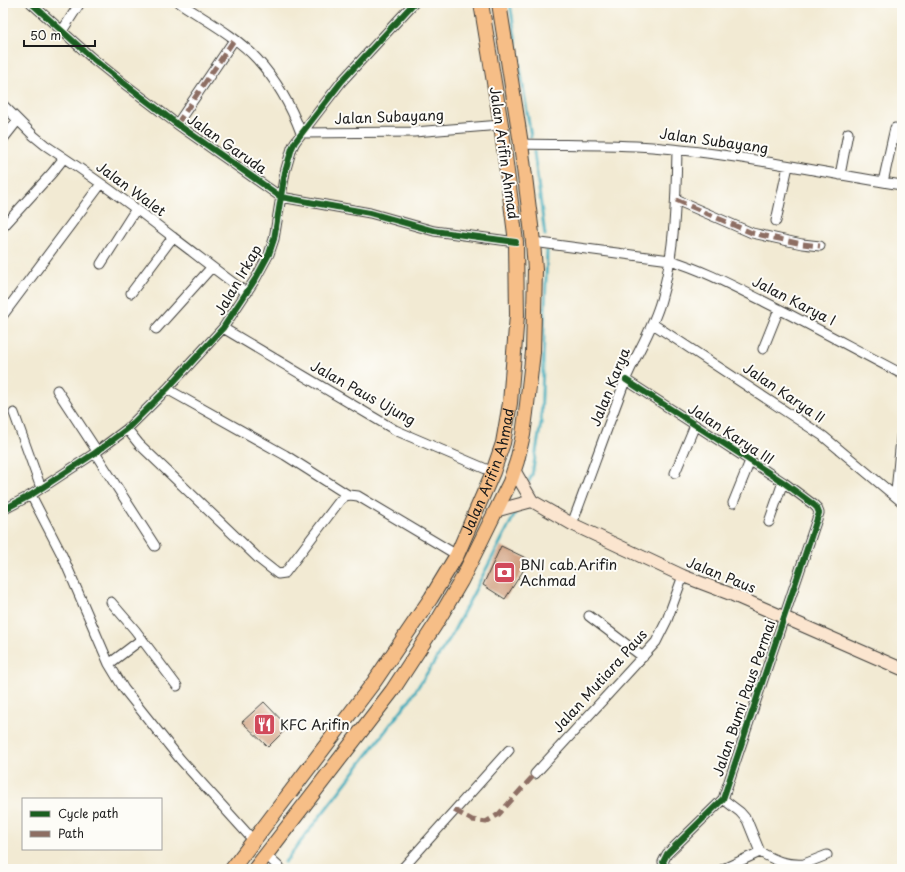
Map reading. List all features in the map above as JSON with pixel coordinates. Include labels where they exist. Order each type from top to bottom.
[{"type":"main road","name":"Jalan Arifin Ahmad","points":[[232,869],[347,718],[406,636],[431,598],[457,554],[493,472],[503,444],[510,403],[517,315],[516,242],[501,125],[480,3]]},
{"type":"main road","name":"Jalan Arifin Ahmad","points":[[255,869],[392,691],[437,622],[461,581],[510,482],[514,470],[523,435],[533,352],[535,291],[534,242],[521,144],[499,3]]},
{"type":"main road","name":"Jalan Paus","points":[[514,470],[532,501],[572,524],[683,576],[734,595],[902,669]]},
{"type":"main road","points":[[496,511],[532,501]]},
{"type":"main road","points":[[347,718],[362,730]]},
{"type":"street","name":"Jalan Garuda","points":[[31,3],[92,58],[177,124],[281,197],[370,213],[434,231],[516,242]]},
{"type":"street","points":[[62,31],[80,3]]},
{"type":"street","points":[[180,3],[234,40],[257,59],[275,82],[287,101],[301,133]]},
{"type":"street","name":"Jalan Irkap","points":[[5,508],[31,495],[96,452],[127,429],[167,389],[223,328],[247,293],[269,254],[274,239],[285,172],[292,148],[301,133],[342,81],[414,3]]},
{"type":"street","points":[[177,124],[234,40]]},
{"type":"street","name":"Jalan Walet","points":[[3,105],[44,145],[101,184],[173,237],[211,268],[247,293]]},
{"type":"street","points":[[3,139],[18,120]]},
{"type":"street","name":"Jalan Subayang","points":[[301,133],[414,132],[501,125]]},
{"type":"street","points":[[883,182],[895,128]]},
{"type":"street","points":[[840,175],[848,133]]},
{"type":"street","name":"Jalan Subayang","points":[[521,144],[651,147],[743,158],[902,185]]},
{"type":"street","name":"Jalan Karya","points":[[572,524],[626,380],[653,324],[661,301],[670,260],[676,200],[677,150]]},
{"type":"street","points":[[3,227],[52,174],[64,158]]},
{"type":"street","points":[[776,221],[788,166]]},
{"type":"street","points":[[3,315],[101,184]]},
{"type":"street","points":[[676,200],[752,233],[802,244],[820,246]]},
{"type":"street","points":[[101,264],[136,210]]},
{"type":"street","points":[[131,293],[173,237]]},
{"type":"street","points":[[534,242],[670,260]]},
{"type":"street","name":"Jalan Karya I","points":[[670,260],[716,277],[902,374]]},
{"type":"street","points":[[156,329],[211,268]]},
{"type":"street","points":[[763,349],[779,309]]},
{"type":"street","name":"Jalan Karya II","points":[[653,324],[823,436],[902,502]]},
{"type":"street","name":"Jalan Paus Ujung","points":[[223,328],[395,430],[493,472]]},
{"type":"street","name":"Jalan Karya III","points":[[626,380],[783,482],[817,508],[819,513]]},
{"type":"street","points":[[167,389],[285,455],[348,495],[358,496],[457,554]]},
{"type":"street","points":[[57,390],[156,546]]},
{"type":"street","points":[[14,413],[41,488]]},
{"type":"street","points":[[675,473],[695,425]]},
{"type":"street","points":[[902,428],[896,492],[902,496]]},
{"type":"street","points":[[127,429],[139,444],[259,559],[278,574],[284,573],[338,503],[343,497],[348,495]]},
{"type":"street","points":[[733,503],[750,461]]},
{"type":"street","points":[[770,522],[783,482]]},
{"type":"street","points":[[31,495],[62,555],[109,664],[133,700],[180,759],[254,841]]},
{"type":"street","name":"Jalan Bumi Paus Permai","points":[[669,869],[663,862],[667,854],[722,799],[819,513]]},
{"type":"street","name":"Jalan Mutiara Paus","points":[[535,774],[656,642],[661,634],[683,576]]},
{"type":"street","points":[[111,602],[177,686]]},
{"type":"street","points":[[589,616],[643,657]]},
{"type":"street","points":[[109,664],[142,640]]},
{"type":"street","points":[[402,869],[509,750]]},
{"type":"street","points":[[722,799],[740,812],[747,820],[760,852],[782,863],[804,866],[827,855]]},
{"type":"street","points":[[723,869],[760,852]]},
{"type":"street","points":[[266,855],[281,869]]},
{"type":"building","name":"BNI cab.Arifin Achmad","points":[[501,546],[530,560],[505,599],[483,585]]},
{"type":"building","name":"KFC Arifin","points":[[264,702],[288,727],[268,747],[242,722]]},
{"type":"waterway","points":[[510,3],[531,137]]},
{"type":"waterway","points":[[534,152],[545,235]]},
{"type":"waterway","points":[[529,481],[532,475],[541,423],[547,251]]},
{"type":"waterway","points":[[285,862],[410,699],[450,638],[515,514]]},
{"type":"marked path","points":[[177,124],[234,40]]},
{"type":"marked path","points":[[676,200],[752,233],[802,244],[820,246]]},
{"type":"marked path","points":[[454,810],[472,820],[486,822],[499,814],[535,774]]},
{"type":"cycle path","points":[[31,3],[92,58],[122,82],[177,124],[281,197],[370,213],[434,231],[516,242]]},
{"type":"cycle path","points":[[3,510],[31,495],[95,453],[127,429],[167,389],[223,328],[256,278],[269,254],[274,239],[285,172],[295,142],[342,81],[414,3]]},
{"type":"cycle path","points":[[626,380],[783,482],[814,505],[819,513],[723,799],[667,854],[663,862],[669,869]]},
{"type":"place","name":"BNI cab.Arifin Achmad","points":[[505,573]]},
{"type":"place","name":"KFC Arifin","points":[[265,725]]}]
